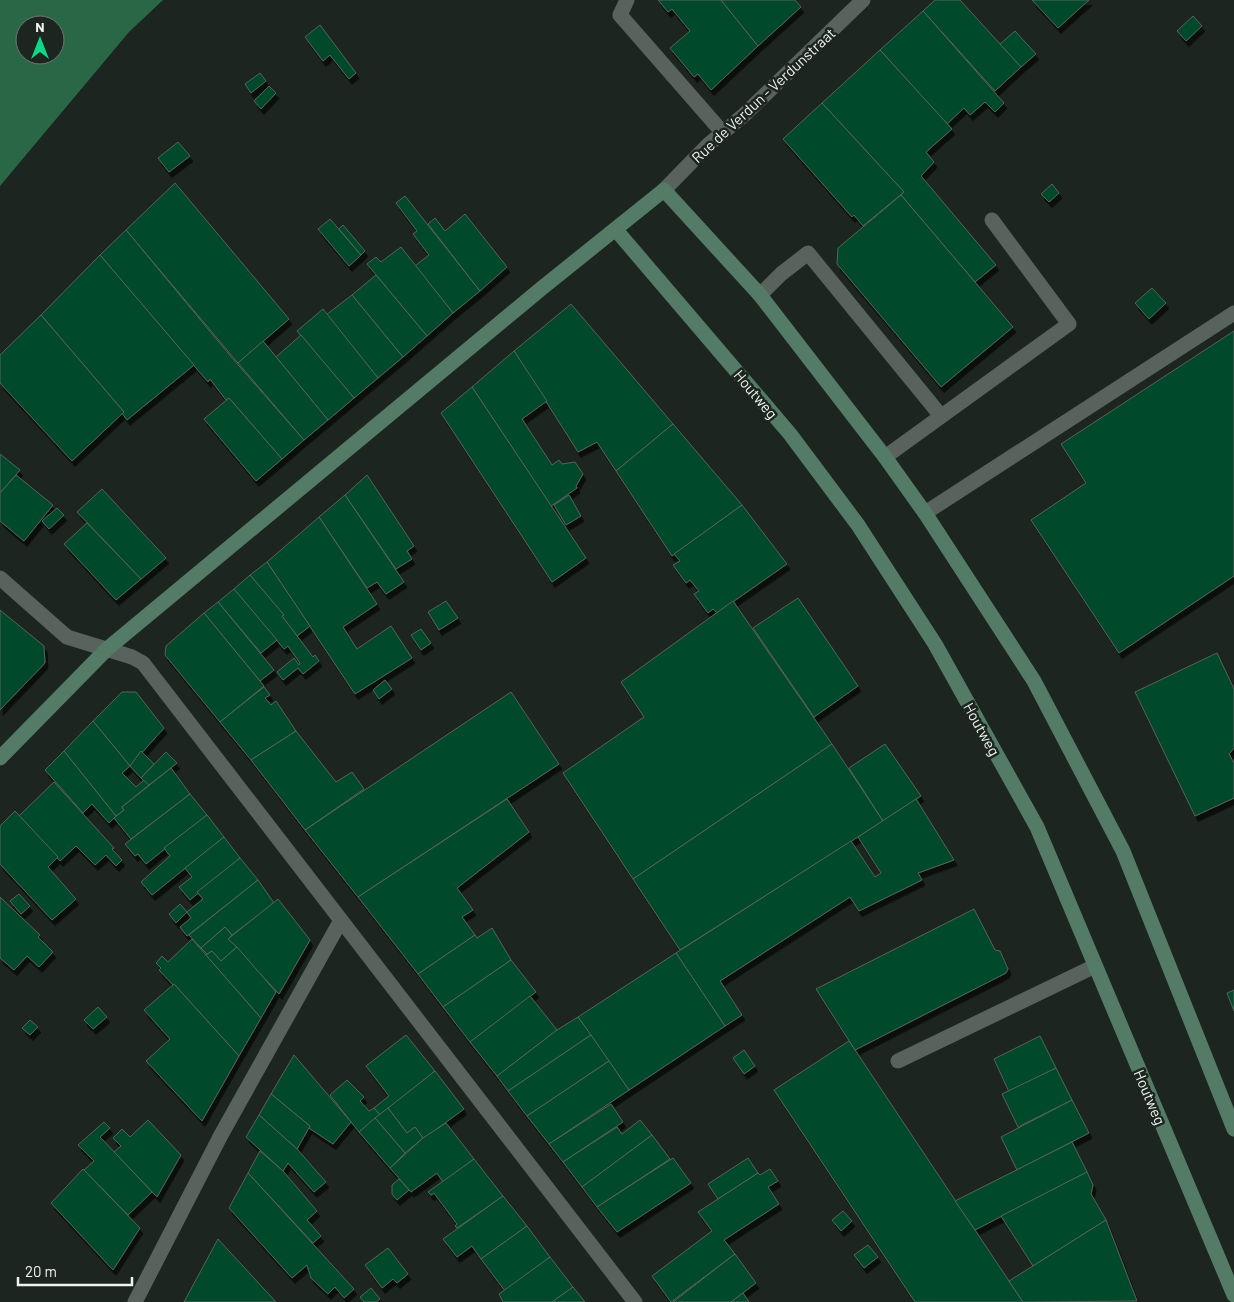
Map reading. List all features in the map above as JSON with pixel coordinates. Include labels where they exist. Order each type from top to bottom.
[{"type":"main road","points":[[0,758],[107,649],[542,288],[664,190],[760,295],[885,457],[925,513],[1034,681],[1123,851],[1234,1129]]},
{"type":"main road","name":"Houtweg","points":[[616,230],[790,434],[869,541],[935,644],[1036,827],[1234,1295]]},
{"type":"street","points":[[627,0],[620,16],[723,133]]},
{"type":"street","name":"Rue de Verdun - Verdunstraat","points":[[664,190],[709,144],[723,133],[862,0]]},
{"type":"street","points":[[885,457],[1069,324],[992,220]]},
{"type":"street","points":[[760,295],[781,274],[808,253],[941,416]]},
{"type":"street","points":[[925,513],[1234,313]]},
{"type":"street","points":[[0,578],[67,638],[107,649],[143,663],[340,922],[635,1302]]},
{"type":"street","points":[[135,1302],[221,1135],[340,922]]},
{"type":"street","points":[[898,1061],[1095,966]]},
{"type":"shaded area","points":[[0,0],[163,0],[129,32],[0,186]]},
{"type":"building","points":[[658,0],[721,0],[758,46],[711,90],[698,74],[694,77],[670,48],[690,31],[672,9],[668,12]]},
{"type":"building","points":[[721,0],[795,0],[801,7],[758,46]]},
{"type":"building","points":[[935,0],[960,0],[1021,67],[995,91],[923,11]]},
{"type":"building","points":[[1032,0],[1089,0],[1058,28]]},
{"type":"building","points":[[923,11],[1004,103],[995,112],[985,102],[970,115],[964,108],[947,124],[880,50]]},
{"type":"building","points":[[1193,16],[1202,26],[1186,41],[1177,31]]},
{"type":"building","points":[[320,25],[356,73],[349,79],[330,55],[323,61],[305,37]]},
{"type":"building","points":[[1015,31],[1036,54],[1021,67],[1000,44]]},
{"type":"building","points":[[880,50],[952,129],[926,152],[934,162],[921,176],[996,265],[975,282],[901,195],[904,192],[822,103]]},
{"type":"building","points":[[260,73],[266,81],[251,93],[245,84]]},
{"type":"building","points":[[269,86],[276,93],[261,109],[254,101]]},
{"type":"building","points":[[822,103],[904,192],[863,226],[854,215],[852,217],[783,139]]},
{"type":"building","points":[[178,142],[190,156],[169,172],[158,158]]},
{"type":"building","points":[[175,183],[289,319],[238,363],[126,230]]},
{"type":"building","points":[[1052,184],[1059,193],[1049,202],[1041,194]]},
{"type":"building","points":[[901,195],[1013,327],[941,387],[837,264],[838,248]]},
{"type":"building","points":[[405,196],[480,291],[453,313],[415,266],[429,255],[413,234],[417,231],[396,203]]},
{"type":"building","points":[[465,214],[507,267],[480,291],[428,224],[435,218],[445,231]]},
{"type":"building","points":[[330,219],[361,255],[349,266],[318,229]]},
{"type":"building","points":[[343,225],[365,251],[361,255],[339,229]]},
{"type":"building","points":[[126,230],[232,358],[304,440],[282,459],[229,398],[226,400],[210,379],[208,382],[100,255]]},
{"type":"building","points":[[401,247],[453,313],[427,336],[367,264],[376,257],[381,262]]},
{"type":"building","points":[[100,255],[194,365],[127,420],[122,413],[124,412],[41,315]]},
{"type":"building","points":[[376,275],[427,336],[403,357],[352,295]]},
{"type":"building","points":[[1152,288],[1166,303],[1149,319],[1135,303]]},
{"type":"building","points":[[352,295],[403,357],[378,378],[326,315]]},
{"type":"building","points":[[571,304],[673,424],[616,471],[597,442],[578,452],[514,351]]},
{"type":"building","points":[[323,309],[378,378],[354,398],[297,331]]},
{"type":"building","points":[[41,315],[124,412],[72,461],[0,383],[0,355]]},
{"type":"building","points":[[1234,331],[1234,576],[1119,653],[1031,520],[1086,483],[1061,444]]},
{"type":"building","points":[[301,335],[354,398],[328,420],[276,357]]},
{"type":"building","points":[[263,341],[328,420],[304,440],[238,363]]},
{"type":"building","points":[[514,351],[547,401],[522,419],[552,465],[559,460],[562,464],[575,462],[583,474],[576,486],[577,488],[551,506],[472,387]]},
{"type":"building","points":[[472,387],[586,558],[552,582],[441,413]]},
{"type":"building","points":[[229,398],[282,459],[256,481],[204,419]]},
{"type":"building","points":[[673,424],[742,505],[672,556],[616,471]]},
{"type":"building","points":[[0,454],[20,470],[0,493]]},
{"type":"building","points":[[16,475],[53,505],[24,541],[0,521],[0,493]]},
{"type":"building","points":[[367,475],[414,546],[407,551],[412,559],[396,569],[345,495]]},
{"type":"building","points":[[102,489],[166,558],[141,579],[77,512]]},
{"type":"building","points":[[345,495],[404,582],[386,594],[377,582],[367,588],[319,517]]},
{"type":"building","points":[[569,495],[581,516],[566,525],[554,505]]},
{"type":"building","points":[[742,505],[787,564],[717,613],[713,609],[708,613],[694,594],[699,591],[690,580],[686,583],[673,565],[680,561],[674,554]]},
{"type":"building","points":[[57,508],[64,515],[49,529],[42,521]]},
{"type":"building","points":[[319,517],[377,604],[343,627],[357,649],[391,626],[412,658],[355,694],[267,562]]},
{"type":"building","points":[[87,523],[141,579],[116,600],[64,544]]},
{"type":"building","points":[[267,562],[310,626],[297,636],[282,616],[284,615],[250,575]]},
{"type":"building","points":[[250,575],[284,615],[282,616],[313,657],[315,655],[319,661],[303,674],[298,668],[283,680],[277,672],[294,658],[299,665],[300,663],[288,646],[284,649],[234,589]]},
{"type":"building","points":[[234,589],[277,640],[261,653],[218,602]]},
{"type":"building","points":[[798,598],[858,686],[814,717],[753,628]]},
{"type":"building","points":[[446,601],[458,618],[439,630],[428,612]]},
{"type":"building","points":[[733,601],[832,744],[633,879],[563,773],[644,717],[621,682]]},
{"type":"building","points":[[218,602],[274,670],[260,681],[204,613]]},
{"type":"building","points":[[0,610],[44,646],[45,663],[0,710]]},
{"type":"building","points":[[204,613],[264,686],[220,722],[165,655],[166,646]]},
{"type":"building","points":[[421,629],[431,643],[421,650],[411,635]]},
{"type":"building","points":[[1217,653],[1234,689],[1234,748],[1229,754],[1234,763],[1234,798],[1195,816],[1135,692]]},
{"type":"building","points":[[385,680],[392,689],[379,699],[373,690]]},
{"type":"building","points":[[264,687],[270,695],[265,698],[271,705],[276,701],[296,731],[251,760],[220,722]]},
{"type":"building","points":[[122,692],[136,692],[164,728],[130,766],[93,721]]},
{"type":"building","points":[[511,692],[559,764],[358,897],[305,830]]},
{"type":"building","points":[[93,721],[130,766],[122,773],[136,787],[144,780],[149,785],[122,807],[124,810],[116,816],[64,751]]},
{"type":"building","points":[[296,731],[336,782],[352,772],[364,789],[305,830],[251,760]]},
{"type":"building","points":[[832,744],[883,821],[680,950],[633,879]]},
{"type":"building","points":[[885,744],[921,796],[883,821],[849,768]]},
{"type":"building","points":[[64,751],[116,816],[109,823],[92,804],[83,813],[45,770]]},
{"type":"building","points":[[141,751],[154,764],[141,778],[130,766]]},
{"type":"building","points":[[166,752],[177,763],[149,785],[141,778]]},
{"type":"building","points":[[171,768],[190,794],[131,839],[114,818],[124,810],[122,807]]},
{"type":"building","points":[[54,782],[114,848],[112,849],[122,860],[116,866],[106,855],[95,865],[76,846],[60,861],[19,816]]},
{"type":"building","points":[[190,794],[207,815],[146,864],[138,854],[135,856],[125,844]]},
{"type":"building","points":[[507,799],[529,832],[457,888],[473,910],[462,917],[475,935],[418,974],[358,897]]},
{"type":"building","points":[[916,799],[954,860],[918,873],[922,880],[859,911],[850,897],[720,981],[742,1015],[725,1026],[676,953],[851,841],[875,877],[881,873],[858,837]]},
{"type":"building","points":[[15,811],[58,857],[48,867],[76,899],[52,920],[0,864],[0,826]]},
{"type":"building","points":[[207,815],[224,837],[152,895],[141,882],[170,856],[164,848]]},
{"type":"building","points":[[224,837],[240,858],[190,900],[179,887],[192,877],[185,868]]},
{"type":"building","points":[[240,858],[258,880],[187,936],[180,927],[191,918],[187,912],[203,899],[197,892]]},
{"type":"building","points":[[258,880],[274,903],[232,935],[225,927],[201,948],[189,935]]},
{"type":"building","points":[[19,894],[30,906],[21,914],[10,901]]},
{"type":"building","points":[[0,897],[40,935],[38,937],[53,952],[39,967],[27,956],[14,970],[0,958]]},
{"type":"building","points":[[278,899],[310,940],[279,994],[228,939]]},
{"type":"building","points":[[180,904],[187,912],[176,923],[169,914]]},
{"type":"building","points":[[974,909],[995,950],[1000,951],[1008,969],[1006,973],[855,1050],[816,989]]},
{"type":"building","points":[[225,927],[232,935],[228,939],[237,947],[221,961],[212,951],[207,954],[201,948]]},
{"type":"building","points":[[492,928],[511,960],[443,1007],[418,974],[475,935],[477,938]]},
{"type":"building","points":[[192,939],[261,1018],[239,1056],[159,970],[161,968],[156,963],[162,956],[168,962]]},
{"type":"building","points":[[237,947],[276,992],[261,1018],[206,955],[212,951],[221,961]]},
{"type":"building","points":[[676,953],[725,1026],[629,1090],[578,1017]]},
{"type":"building","points":[[511,960],[536,992],[470,1042],[443,1007]]},
{"type":"building","points":[[174,984],[239,1056],[202,1121],[146,1061],[170,1039],[144,1010]]},
{"type":"building","points":[[1234,990],[1234,1011],[1227,993]]},
{"type":"building","points":[[530,996],[557,1030],[497,1076],[470,1042]]},
{"type":"building","points":[[98,1007],[107,1017],[93,1029],[84,1020]]},
{"type":"building","points":[[578,1017],[591,1035],[508,1091],[497,1076],[557,1030]]},
{"type":"building","points":[[30,1020],[38,1027],[30,1035],[22,1028]]},
{"type":"building","points":[[406,1035],[435,1071],[380,1115],[374,1108],[389,1096],[366,1066]]},
{"type":"building","points":[[591,1035],[609,1061],[527,1116],[508,1091]]},
{"type":"building","points":[[1040,1036],[1056,1068],[1009,1092],[994,1059]]},
{"type":"building","points":[[849,1041],[1023,1302],[915,1302],[774,1090]]},
{"type":"building","points":[[744,1050],[755,1066],[744,1074],[733,1058]]},
{"type":"building","points":[[294,1055],[351,1122],[333,1144],[309,1128],[310,1126],[271,1094]]},
{"type":"building","points":[[609,1061],[629,1090],[549,1144],[527,1116]]},
{"type":"building","points":[[1056,1068],[1072,1100],[1020,1126],[1019,1129],[1002,1094]]},
{"type":"building","points":[[435,1071],[464,1109],[423,1139],[415,1127],[407,1133],[388,1108]]},
{"type":"building","points":[[347,1080],[364,1097],[360,1101],[369,1111],[374,1108],[380,1115],[359,1132],[330,1095]]},
{"type":"building","points":[[271,1094],[310,1126],[297,1149],[259,1115]]},
{"type":"building","points":[[1072,1100],[1089,1133],[1017,1170],[1001,1137]]},
{"type":"building","points":[[611,1104],[623,1122],[563,1162],[549,1144]]},
{"type":"building","points":[[388,1108],[407,1133],[415,1127],[423,1138],[405,1153],[375,1118]]},
{"type":"building","points":[[259,1115],[297,1149],[326,1182],[314,1192],[288,1163],[283,1171],[246,1137]]},
{"type":"building","points":[[375,1118],[405,1153],[390,1168],[359,1132]]},
{"type":"building","points":[[148,1120],[181,1155],[157,1197],[114,1152],[121,1146],[113,1138],[122,1129],[130,1137]]},
{"type":"building","points":[[640,1120],[652,1135],[582,1187],[563,1162],[617,1127],[622,1134]]},
{"type":"building","points":[[104,1122],[110,1128],[100,1137],[152,1192],[128,1215],[84,1170],[94,1161],[78,1145]]},
{"type":"building","points":[[446,1123],[474,1159],[443,1182],[437,1173],[411,1192],[390,1168],[423,1138]]},
{"type":"building","points":[[652,1135],[670,1159],[597,1207],[582,1187]]},
{"type":"building","points":[[1072,1142],[1087,1172],[975,1230],[955,1201]]},
{"type":"building","points":[[260,1151],[283,1171],[317,1211],[307,1220],[321,1236],[313,1243],[248,1173]]},
{"type":"building","points":[[673,1158],[691,1183],[617,1232],[597,1207]]},
{"type":"building","points":[[748,1158],[758,1173],[718,1199],[708,1184]]},
{"type":"building","points":[[474,1159],[503,1196],[457,1228],[455,1226],[457,1224],[434,1193],[431,1195],[428,1192]]},
{"type":"building","points":[[83,1169],[140,1228],[113,1270],[51,1203]]},
{"type":"building","points":[[770,1169],[778,1181],[768,1187],[779,1204],[724,1240],[735,1254],[671,1302],[652,1276],[712,1231],[698,1212],[758,1173],[760,1175]]},
{"type":"building","points":[[1087,1172],[1093,1185],[1091,1194],[1106,1220],[1033,1266],[1001,1216]]},
{"type":"building","points":[[248,1173],[354,1289],[344,1298],[335,1287],[328,1294],[311,1278],[307,1265],[292,1278],[229,1208]]},
{"type":"building","points":[[399,1179],[409,1190],[397,1200],[392,1194],[392,1185]]},
{"type":"building","points":[[503,1196],[527,1226],[481,1259],[472,1246],[457,1257],[443,1239]]},
{"type":"building","points":[[843,1211],[852,1221],[841,1231],[832,1220]]},
{"type":"building","points":[[1106,1220],[1137,1301],[1023,1302],[1009,1281]]},
{"type":"building","points":[[527,1226],[550,1257],[505,1291],[481,1259]]},
{"type":"building","points":[[218,1239],[276,1302],[184,1302]]},
{"type":"building","points":[[868,1245],[878,1257],[864,1268],[854,1255]]},
{"type":"building","points":[[388,1248],[408,1274],[397,1283],[393,1279],[382,1288],[365,1265]]},
{"type":"building","points":[[735,1254],[756,1283],[731,1302],[673,1302]]},
{"type":"building","points":[[550,1257],[573,1287],[552,1302],[503,1302],[499,1294]]},
{"type":"building","points":[[573,1287],[585,1302],[552,1302]]},
{"type":"building","points":[[371,1288],[380,1299],[376,1302],[364,1302],[360,1297]]},
{"type":"building","points":[[743,1293],[749,1302],[731,1302]]}]
